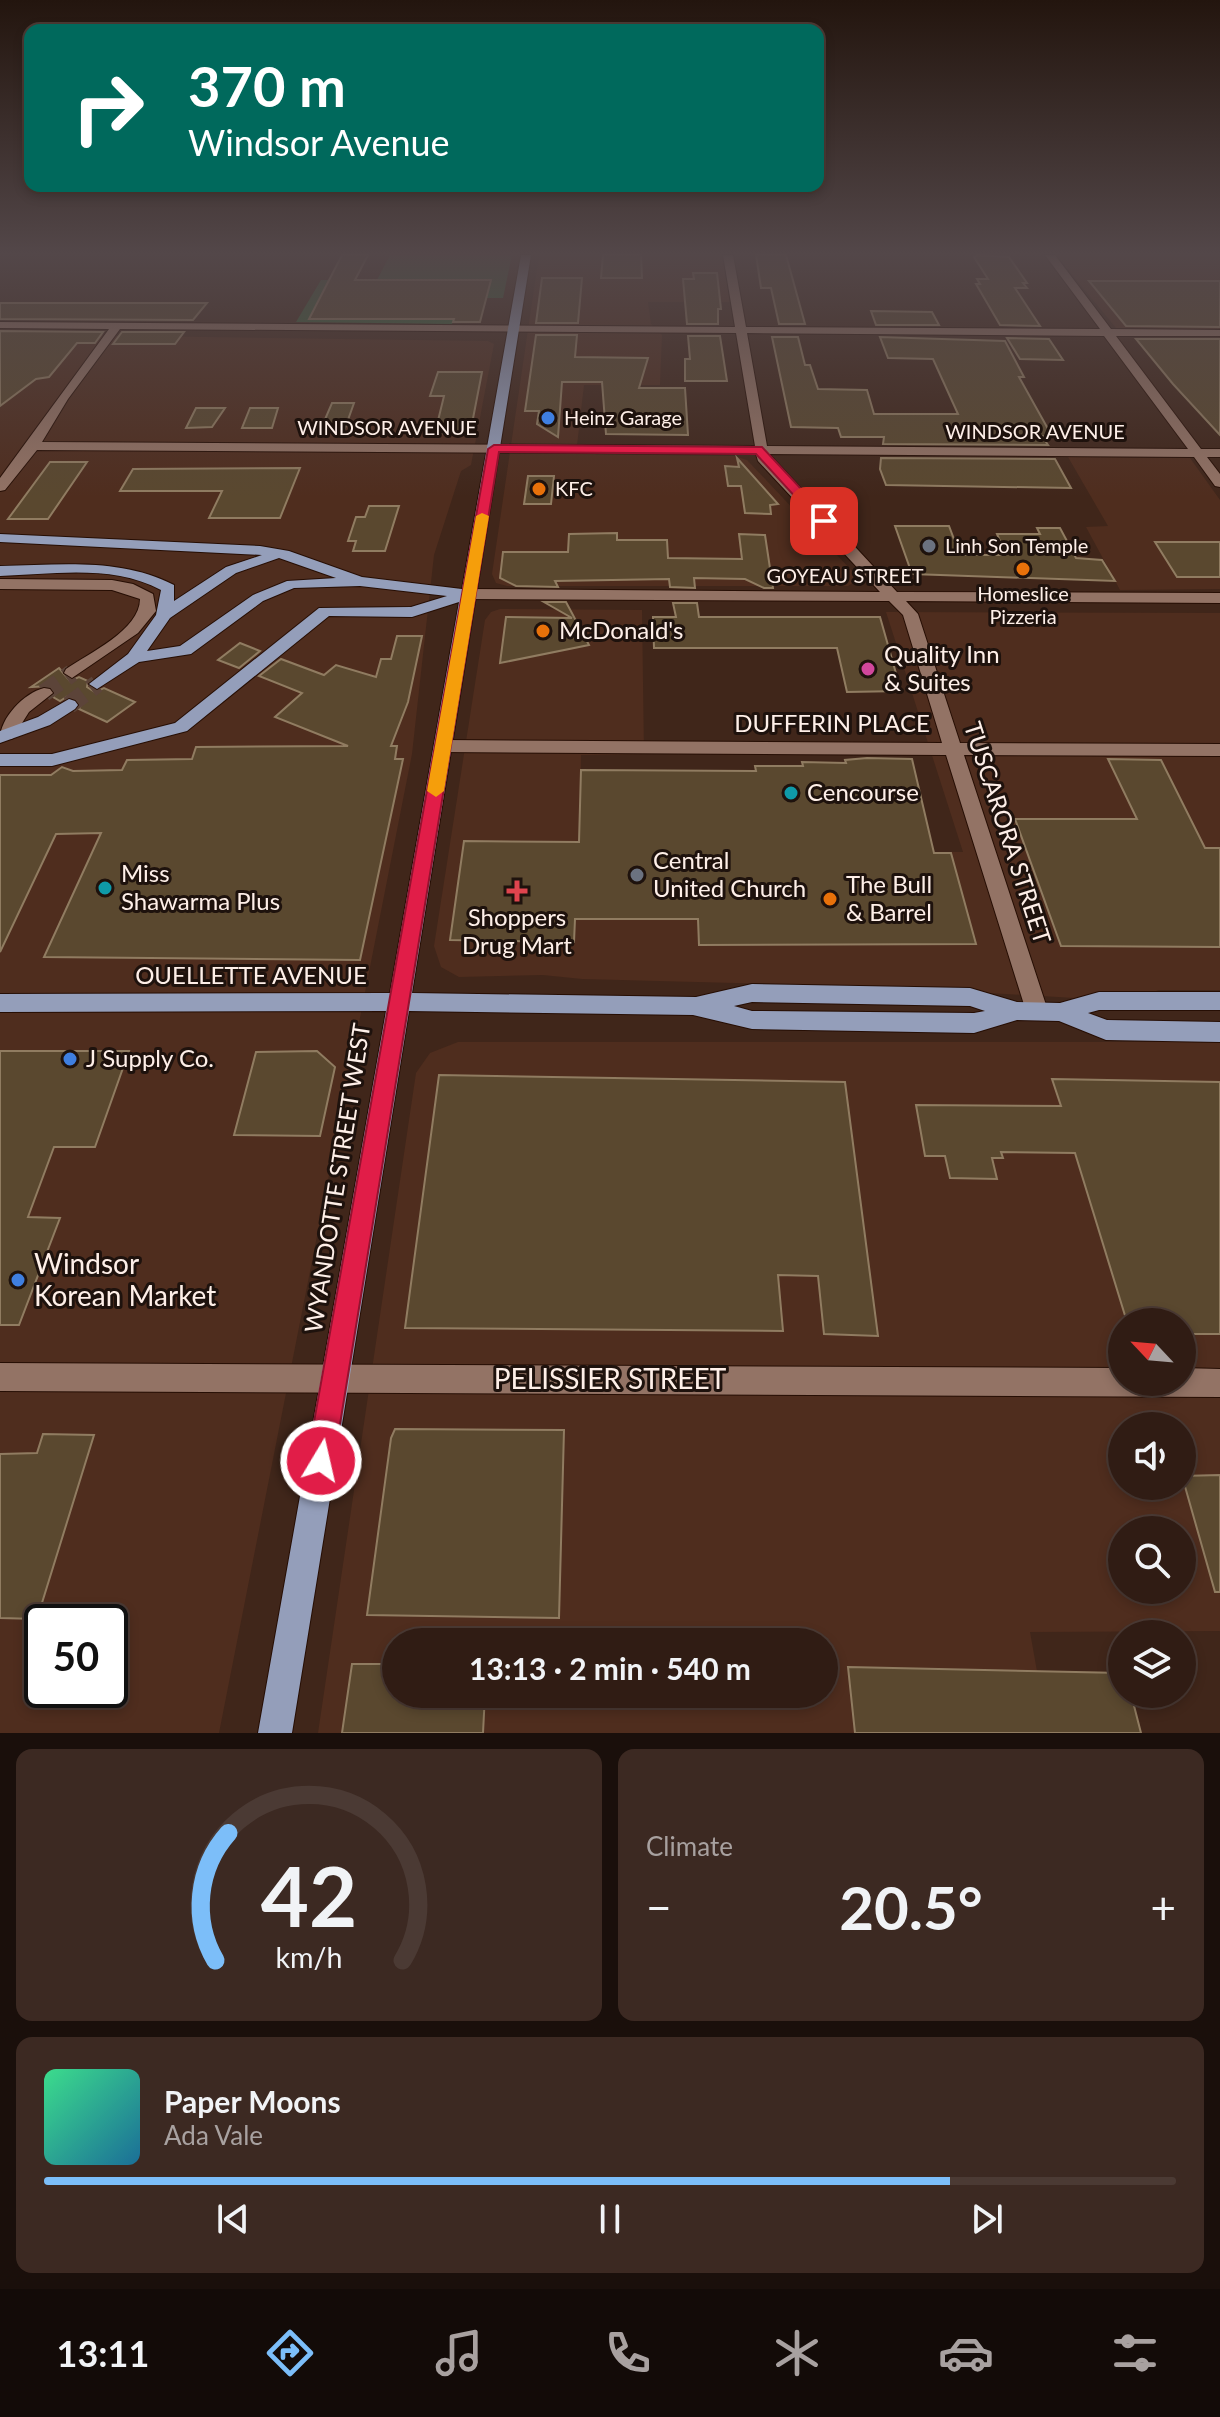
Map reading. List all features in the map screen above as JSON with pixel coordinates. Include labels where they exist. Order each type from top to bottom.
[{"type":"main road","name":"WYANDOTTE STREET WEST","points":[[275,1733],[513,336]]},
{"type":"main road","points":[[0,538],[121,546],[245,548],[284,554],[360,581]]},
{"type":"main road","points":[[97,684],[134,658],[164,615],[247,562],[284,554]]},
{"type":"main road","points":[[0,571],[125,571],[152,576],[169,588],[164,615]]},
{"type":"main road","points":[[134,658],[185,650],[275,589],[292,584],[360,581],[469,594]]},
{"type":"main road","points":[[0,760],[52,760],[181,727],[325,611],[412,612],[469,594]]},
{"type":"main road","points":[[3,736],[44,721],[69,705]]},
{"type":"main road","name":"OUELLETTE AVENUE","points":[[0,1003],[398,1002],[693,1006],[752,1020],[974,1023],[1099,1001],[1220,1001]]},
{"type":"main road","points":[[1038,1011],[1106,1030],[1220,1032]]},
{"type":"street","points":[[0,487],[33,446],[63,398],[110,336]]},
{"type":"street","name":"TUSCARORA STREET","points":[[742,336],[763,458],[910,614],[1038,1011]]},
{"type":"street","points":[[1111,336],[1220,483]]},
{"type":"street","name":"WINDSOR AVENUE","points":[[33,446],[1220,453]]},
{"type":"street","points":[[0,584],[112,585],[128,587],[148,597],[148,611],[132,630],[72,673]]},
{"type":"street","name":"GOYEAU STREET","points":[[469,594],[1220,598]]},
{"type":"street","points":[[3,736],[23,708],[44,693]]},
{"type":"street","name":"DUFFERIN PLACE","points":[[444,746],[1220,750]]},
{"type":"street","name":"PELISSIER STREET","points":[[0,1377],[1220,1383]]},
{"type":"shaded area","points":[[0,336],[488,341],[494,344],[471,465],[461,471],[434,555],[412,754],[219,1733],[0,1733]]},
{"type":"shaded area","points":[[527,336],[662,336],[660,385],[584,385],[576,454],[734,456],[747,460],[853,572],[854,582],[848,586],[507,586],[496,583],[492,574]]},
{"type":"shaded area","points":[[1068,457],[1190,458],[1220,500],[1220,589],[1120,590],[1086,527],[1108,526]]},
{"type":"shaded area","points":[[500,609],[642,610],[644,754],[581,755],[580,842],[912,852],[963,852],[886,612],[1220,613],[1220,990],[1159,990],[1134,998],[1108,1000],[888,987],[582,979],[543,975],[459,977],[441,967],[434,946],[485,620],[491,612]]},
{"type":"shaded area","points":[[458,1042],[1220,1042],[1220,1631],[1196,1631],[1196,1620],[1108,1620],[1108,1632],[1030,1632],[1048,1733],[318,1733],[416,1073],[430,1053]]},
{"type":"building","points":[[0,336],[100,336],[95,343],[77,343],[49,377],[36,379],[0,406]]},
{"type":"building","points":[[119,336],[181,336],[175,344],[113,344]]},
{"type":"building","points":[[536,336],[577,336],[575,357],[648,358],[639,388],[685,388],[688,435],[606,434],[602,382],[562,382],[558,437],[537,424],[539,411],[525,411]]},
{"type":"building","points":[[688,336],[720,336],[727,381],[685,381],[685,359],[690,359]]},
{"type":"building","points":[[772,337],[798,337],[805,365],[810,365],[818,389],[867,390],[874,414],[958,414],[933,359],[888,358],[880,337],[1005,341],[1024,377],[1019,377],[1052,436],[1042,436],[1048,445],[883,444],[884,437],[841,437],[838,428],[791,427]]},
{"type":"building","points":[[1007,338],[1049,339],[1063,360],[1020,359]]},
{"type":"building","points":[[1136,339],[1220,339],[1220,435],[1173,384]]},
{"type":"building","points":[[438,372],[482,372],[470,434],[435,433],[444,396],[430,396]]},
{"type":"building","points":[[332,403],[354,403],[344,431],[320,431]]},
{"type":"building","points":[[196,408],[225,408],[212,427],[186,428]]},
{"type":"building","points":[[250,408],[278,408],[272,428],[242,428]]},
{"type":"building","points":[[737,458],[778,504],[770,505],[771,514],[745,513],[741,486],[728,486],[725,466],[739,467]]},
{"type":"building","points":[[881,458],[1055,459],[1071,488],[886,485],[880,469]]},
{"type":"building","points":[[50,462],[87,462],[48,519],[8,519]]},
{"type":"building","points":[[300,468],[280,518],[209,518],[222,491],[120,491],[133,469]]},
{"type":"building","name":"KFC","points":[[528,476],[554,476],[551,504],[524,504]]},
{"type":"building","points":[[369,506],[399,506],[385,551],[353,551],[356,541],[348,541],[356,517],[365,517]]},
{"type":"building","points":[[895,526],[949,526],[960,555],[1006,555],[997,534],[1040,534],[1037,528],[1060,528],[1076,558],[1102,560],[1115,581],[912,574]]},
{"type":"building","points":[[617,533],[617,540],[667,540],[668,558],[742,559],[739,534],[765,535],[773,588],[764,588],[745,579],[694,578],[695,588],[670,587],[669,579],[555,581],[558,587],[516,586],[500,578],[503,552],[568,552],[569,534]]},
{"type":"building","points":[[1155,542],[1220,542],[1220,577],[1177,577]]},
{"type":"building","name":"McDonald's","points":[[544,602],[566,602],[589,645],[500,663],[506,617],[572,618]]},
{"type":"building","name":"Quality Inn & Suites","points":[[673,603],[697,603],[699,617],[880,617],[901,691],[847,692],[837,648],[654,648],[653,617],[676,617]]},
{"type":"building","points":[[397,636],[422,636],[408,702],[391,746],[397,746],[395,759],[403,759],[360,960],[44,957],[101,833],[56,834],[0,952],[0,775],[51,775],[62,767],[73,771],[122,770],[127,760],[192,759],[196,747],[348,746],[275,717],[302,693],[259,676],[281,659],[324,675],[336,665],[376,677],[381,659],[391,659]]},
{"type":"building","points":[[240,643],[260,651],[239,668],[218,660]]},
{"type":"building","points":[[59,668],[70,681],[79,677],[88,681],[87,687],[95,692],[104,688],[135,702],[107,722],[79,709],[81,705],[76,698],[68,696],[60,701],[53,697],[56,693],[50,686],[31,687]]},
{"type":"building","points":[[912,759],[934,853],[951,853],[976,944],[699,945],[698,919],[575,919],[574,942],[450,940],[464,841],[579,842],[581,770],[756,771],[755,766],[803,766],[802,762],[846,763],[845,760]]},
{"type":"building","points":[[1108,759],[1161,760],[1205,848],[1220,848],[1220,947],[1061,946],[1015,819],[1137,819]]},
{"type":"building","points":[[0,1051],[129,1051],[95,1147],[54,1147],[28,1217],[60,1218],[19,1325],[0,1325]]},
{"type":"building","points":[[317,1051],[335,1067],[320,1136],[234,1135],[256,1052]]},
{"type":"building","points":[[439,1075],[845,1082],[878,1336],[824,1334],[818,1276],[778,1275],[783,1331],[405,1328]]},
{"type":"building","points":[[1052,1079],[1220,1082],[1220,1334],[1196,1334],[1196,1308],[1123,1308],[1075,1153],[1001,1152],[1003,1158],[992,1158],[997,1179],[950,1178],[945,1156],[925,1156],[916,1105],[1061,1106]]},
{"type":"building","points":[[395,1429],[564,1430],[559,1618],[367,1615],[391,1438]]},
{"type":"building","points":[[43,1434],[94,1435],[42,1604],[24,1604],[24,1619],[0,1618],[0,1454],[37,1453]]},
{"type":"building","points":[[1220,1475],[1220,1592],[1215,1592],[1196,1516],[1189,1500],[1196,1500],[1196,1476]]},
{"type":"building","points":[[352,1664],[382,1664],[382,1708],[484,1708],[483,1733],[342,1733]]},
{"type":"building","points":[[848,1667],[1108,1673],[1108,1708],[1135,1708],[1141,1733],[855,1733]]},
{"type":"tunnel","points":[[44,693],[72,673]]},
{"type":"tunnel","points":[[69,705],[97,684]]},
{"type":"slow traffic","points":[[436,791],[482,516]]},
{"type":"place","name":"Heinz Garage","points":[[548,418]]},
{"type":"place","name":"KFC","points":[[539,489]]},
{"type":"place","name":"Linh Son Temple","points":[[929,546]]},
{"type":"place","name":"Homeslice Pizzeria","points":[[1023,569]]},
{"type":"place","name":"McDonald's","points":[[543,631]]},
{"type":"place","name":"Quality Inn & Suites","points":[[868,669]]},
{"type":"place","name":"Cencourse","points":[[791,793]]},
{"type":"place","name":"Central United Church","points":[[637,875]]},
{"type":"place","name":"Miss Shawarma Plus","points":[[105,888]]},
{"type":"place","name":"Shoppers Drug Mart","points":[[517,891]]},
{"type":"place","name":"The Bull & Barrel","points":[[830,899]]},
{"type":"place","name":"J Supply Co.","points":[[70,1059]]},
{"type":"place","name":"Windsor Korean Market","points":[[18,1280]]},
{"type":"route","points":[[321,1461],[494,449],[762,450],[763,458],[824,521]]}]
